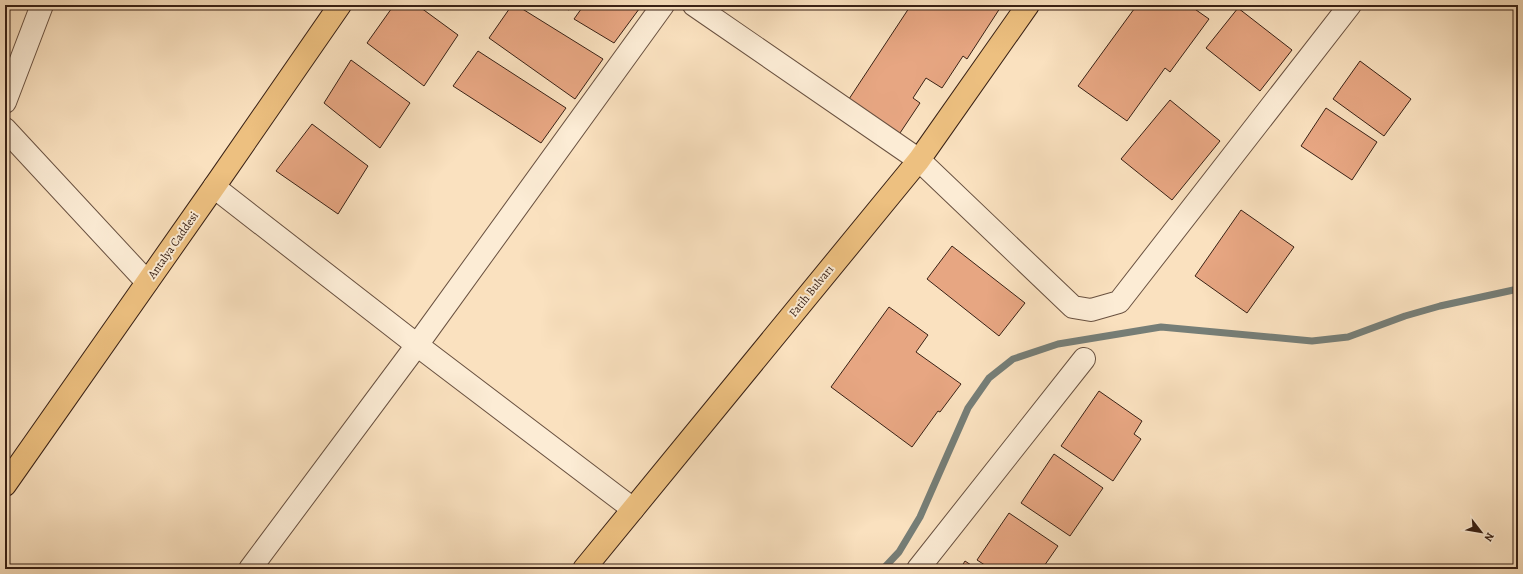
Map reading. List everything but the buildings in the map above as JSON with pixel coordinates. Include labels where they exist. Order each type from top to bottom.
[{"type":"main road","name":"Antalya Caddesi","points":[[5,485],[340,5]]},
{"type":"main road","name":"Fatih Bulvarı","points":[[584,569],[919,160],[1028,5]]},
{"type":"street","points":[[5,102],[42,5]]},
{"type":"street","points":[[250,569],[417,345],[663,5]]},
{"type":"street","points":[[694,5],[919,160],[1072,307],[1091,310],[1119,302],[1350,5]]},
{"type":"street","points":[[5,129],[148,282]]},
{"type":"street","points":[[214,187],[417,345],[632,509]]},
{"type":"street","points":[[918,569],[1084,359]]},
{"type":"waterway","points":[[883,569],[899,552],[920,517],[968,408],[989,378],[1013,359],[1058,344],[1161,327],[1312,341],[1348,337],[1405,316],[1440,306],[1518,289]]}]
